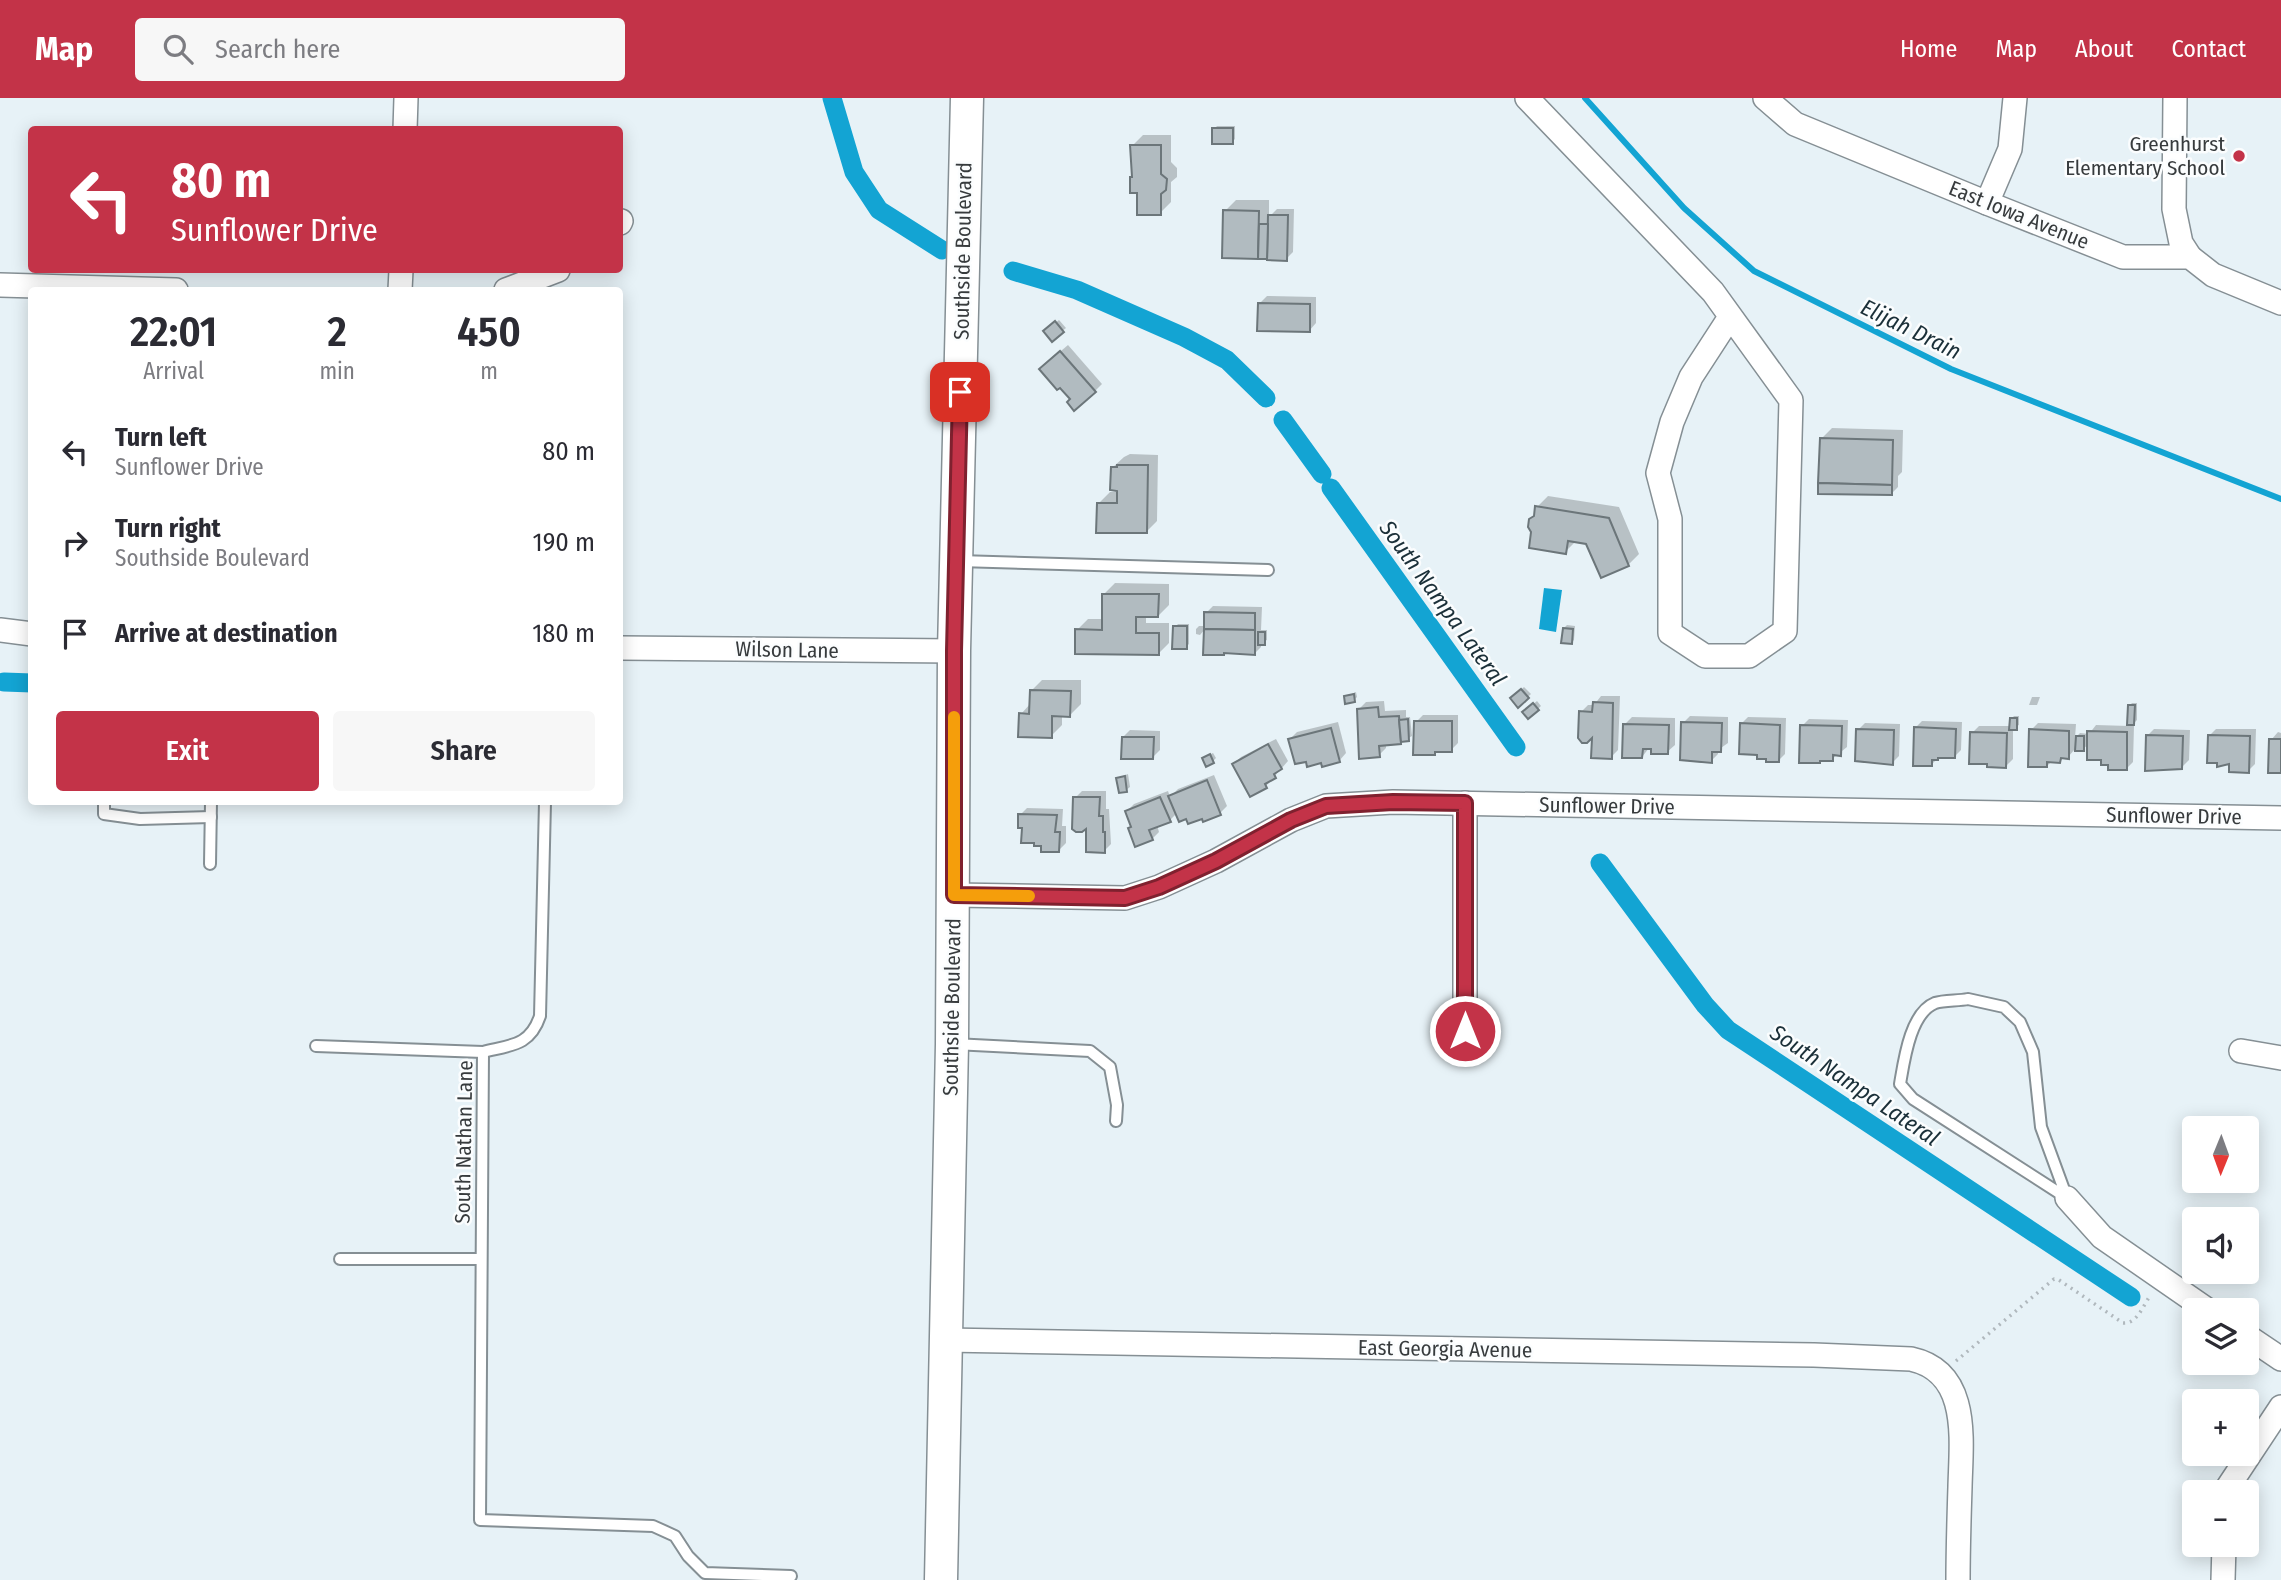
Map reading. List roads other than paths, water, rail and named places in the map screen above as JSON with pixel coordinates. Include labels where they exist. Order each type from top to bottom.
[{"type":"main road","name":"Southside Boulevard","points":[[941,1580],[952,1044],[954,651],[967,98]]},
{"type":"street","points":[[405,126],[406,98]]},
{"type":"street","points":[[1527,98],[1713,292],[1790,400],[1785,631],[1749,656],[1705,656],[1670,633],[1670,519],[1658,474],[1672,422],[1691,377],[1730,317]]},
{"type":"street","name":"East Iowa Avenue","points":[[1765,98],[1795,124],[2123,257],[2190,257]]},
{"type":"street","points":[[1987,203],[2010,149],[2015,98]]},
{"type":"street","points":[[2175,98],[2174,209],[2180,243],[2190,257],[2213,275],[2281,303]]},
{"type":"street","points":[[514,287],[550,273]]},
{"type":"street","points":[[0,285],[70,287]]},
{"type":"street","points":[[0,630],[28,634]]},
{"type":"street","name":"Wilson Lane","points":[[623,648],[954,651]]},
{"type":"street","name":"Sunflower Drive","points":[[954,895],[1125,898],[1159,887],[1216,861],[1291,820],[1326,806],[1393,802],[2281,818]]},
{"type":"street","points":[[1465,803],[1465,1031]]},
{"type":"street","points":[[2241,1051],[2281,1058]]},
{"type":"street","points":[[2067,1198],[2102,1237],[2190,1298]]},
{"type":"street","name":"East Georgia Avenue","points":[[945,1340],[1814,1355],[1926,1362],[1941,1374],[1954,1395],[1961,1420],[1958,1580]]},
{"type":"street","points":[[2259,1344],[2281,1359]]},
{"type":"street","points":[[2233,1480],[2281,1407]]},
{"type":"street","points":[[2222,1580],[2223,1557]]},
{"type":"lane","points":[[956,561],[1268,570]]},
{"type":"lane","points":[[104,805],[104,814],[139,819],[211,817]]},
{"type":"lane","points":[[210,864],[211,805]]},
{"type":"lane","name":"South Nathan Lane","points":[[545,805],[540,1016],[535,1030],[524,1041],[483,1052],[480,1520],[653,1526],[675,1536],[688,1556],[705,1573],[791,1576]]},
{"type":"lane","points":[[1968,999],[2004,1007],[2020,1022],[2033,1052],[2041,1127],[2067,1198],[1913,1099],[1900,1084],[1905,1053],[1917,1021],[1933,1003],[1968,999]]},
{"type":"lane","points":[[952,1044],[1090,1051],[1110,1067],[1117,1105],[1116,1121]]},
{"type":"lane","points":[[316,1046],[483,1052]]},
{"type":"lane","points":[[340,1259],[481,1259]]},
{"type":"water","points":[[1544,588],[1562,590],[1556,632],[1539,629]]},
{"type":"waterway","name":"South Nampa Lateral","points":[[832,98],[854,172],[879,210],[942,250]]},
{"type":"waterway","name":"Elijah Drain","points":[[1585,98],[1684,208],[1754,271],[1951,369],[2281,499]]},
{"type":"waterway","name":"South Nampa Lateral","points":[[1013,271],[1077,290],[1184,337],[1227,360],[1266,398]]},
{"type":"waterway","name":"South Nampa Lateral","points":[[1283,420],[1322,474]]},
{"type":"waterway","name":"South Nampa Lateral","points":[[1331,488],[1516,747]]},
{"type":"waterway","points":[[4,682],[28,683]]},
{"type":"waterway","name":"South Nampa Lateral","points":[[1600,863],[1705,1005],[1728,1030],[2131,1297]]},
{"type":"place","name":"Greenhurst Elementary School","points":[[2239,156]]}]
